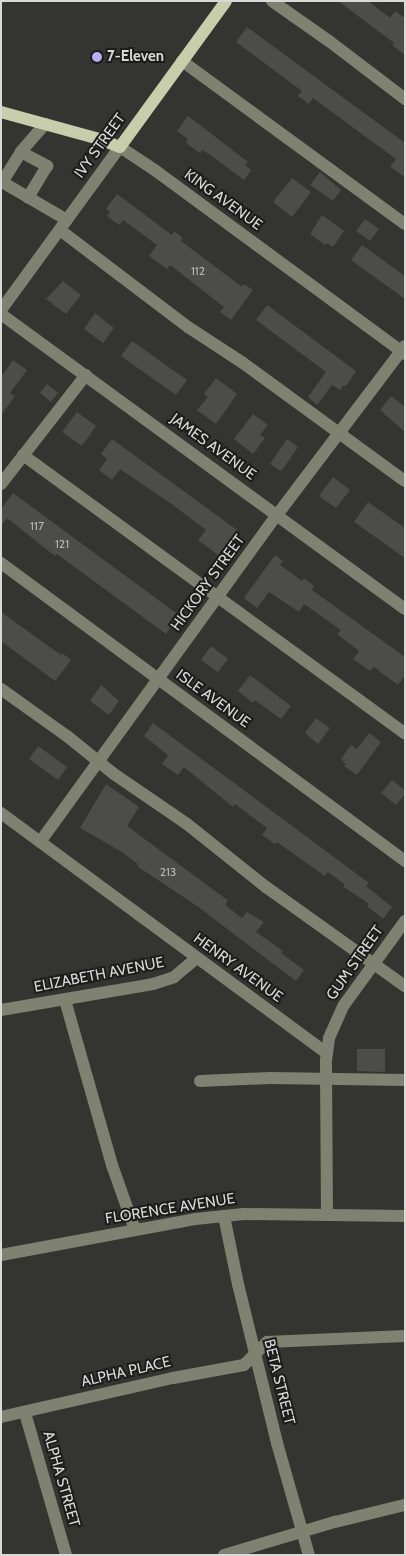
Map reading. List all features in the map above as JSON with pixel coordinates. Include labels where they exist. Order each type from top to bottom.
[{"type":"main road","name":"IVY STREET","points":[[120,147],[226,1]]},
{"type":"main road","name":"KING AVENUE","points":[[1,112],[120,147]]},
{"type":"street","points":[[272,1],[329,41],[405,99]]},
{"type":"street","points":[[182,61],[405,224]]},
{"type":"street","points":[[45,124],[21,152],[2,182],[28,198],[63,225],[188,327],[405,480]]},
{"type":"street","name":"IVY STREET","points":[[1,310],[120,147]]},
{"type":"street","name":"KING AVENUE","points":[[120,147],[404,350]]},
{"type":"street","points":[[21,152],[47,166],[28,198]]},
{"type":"street","name":"JAMES AVENUE","points":[[1,314],[405,608]]},
{"type":"street","name":"HICKORY STREET","points":[[40,842],[277,515],[404,350]]},
{"type":"street","points":[[1,484],[86,375]]},
{"type":"street","points":[[23,456],[405,734]]},
{"type":"street","name":"ISLE AVENUE","points":[[1,563],[405,861]]},
{"type":"street","points":[[1,688],[187,824],[266,886],[405,986]]},
{"type":"street","name":"HENRY AVENUE","points":[[1,813],[327,1053]]},
{"type":"street","name":"GUM STREET","points":[[327,1053],[335,1021],[352,992],[405,921]]},
{"type":"street","name":"ELIZABETH AVENUE","points":[[1,1010],[153,984],[174,977],[197,958]]},
{"type":"street","points":[[65,1000],[112,1165],[135,1230]]},
{"type":"street","points":[[327,1053],[327,1214]]},
{"type":"street","points":[[200,1080],[405,1080]]},
{"type":"street","name":"FLORENCE AVENUE","points":[[1,1255],[135,1230],[244,1214],[405,1216]]},
{"type":"street","name":"BETA STREET","points":[[224,1216],[255,1354],[309,1555]]},
{"type":"street","name":"ALPHA PLACE","points":[[1,1417],[173,1378],[244,1365],[267,1342],[405,1336]]},
{"type":"street","name":"ALPHA STREET","points":[[25,1413],[66,1555]]},
{"type":"street","points":[[224,1555],[405,1504]]},
{"type":"building","points":[[338,1],[368,1],[390,18],[395,11],[405,18],[405,55],[392,45],[394,43]]},
{"type":"building","points":[[247,27],[405,143],[405,177],[390,167],[396,159],[313,98],[309,104],[298,96],[302,91],[236,42]]},
{"type":"building","points":[[188,116],[248,162],[245,165],[251,170],[244,180],[209,154],[202,150],[200,153],[186,143],[188,139],[177,131]]},
{"type":"building","points":[[320,172],[341,190],[333,201],[310,185]]},
{"type":"building","points":[[292,178],[311,192],[292,217],[273,202]]},
{"type":"building","points":[[117,194],[172,235],[174,231],[183,238],[181,241],[242,287],[244,284],[253,290],[231,320],[220,312],[224,307],[192,282],[170,265],[167,269],[149,256],[157,245],[123,220],[119,225],[107,216],[110,212],[106,209]]},
{"type":"building","points":[[322,215],[344,231],[333,247],[327,243],[325,245],[310,234]]},
{"type":"building","points":[[365,219],[379,229],[370,241],[356,231]]},
{"type":"building","points":[[362,245],[405,276],[405,299],[351,260]]},
{"type":"building","points":[[63,281],[81,295],[66,314],[46,299]]},
{"type":"building","points":[[267,305],[356,371],[346,386],[344,385],[340,390],[332,385],[317,405],[308,397],[326,372],[256,320]]},
{"type":"building","points":[[95,313],[114,328],[103,343],[84,329]]},
{"type":"building","points":[[132,341],[187,380],[176,395],[121,356]]},
{"type":"building","points":[[13,360],[27,370],[10,393],[15,396],[1,415],[1,377]]},
{"type":"building","points":[[216,378],[237,394],[216,424],[197,410],[208,397],[204,394]]},
{"type":"building","points":[[47,384],[58,393],[51,402],[40,393]]},
{"type":"building","points":[[391,396],[405,407],[405,432],[380,410]]},
{"type":"building","points":[[77,412],[96,426],[82,446],[62,432]]},
{"type":"building","points":[[253,414],[268,425],[260,435],[265,438],[253,454],[234,439]]},
{"type":"building","points":[[112,439],[237,530],[218,555],[198,540],[206,530],[173,505],[120,469],[112,480],[99,470],[107,459],[101,454]]},
{"type":"building","points":[[287,439],[298,447],[282,470],[279,470],[270,464]]},
{"type":"building","points":[[333,477],[350,490],[336,508],[319,496]]},
{"type":"building","points":[[13,493],[176,613],[170,621],[173,623],[166,634],[57,554],[55,556],[7,518],[1,526],[1,509]]},
{"type":"building","points":[[368,502],[405,528],[405,558],[354,522]]},
{"type":"building","points":[[275,555],[283,561],[280,565],[302,581],[304,578],[314,586],[312,590],[405,657],[405,675],[398,685],[374,667],[370,671],[353,659],[359,651],[337,634],[341,630],[304,604],[299,612],[269,592],[257,608],[244,598]]},
{"type":"building","points":[[1,612],[61,655],[62,653],[71,660],[55,681],[1,641]]},
{"type":"building","points":[[211,646],[228,659],[218,672],[201,660]]},
{"type":"building","points":[[250,675],[291,706],[281,719],[255,700],[253,703],[238,691]]},
{"type":"building","points":[[101,685],[119,701],[109,715],[90,701]]},
{"type":"building","points":[[316,718],[330,728],[318,744],[305,733]]},
{"type":"building","points":[[153,723],[369,883],[366,886],[392,907],[383,919],[367,906],[369,904],[344,887],[344,884],[328,872],[325,876],[277,842],[275,844],[262,835],[267,828],[235,804],[233,807],[184,767],[178,775],[162,764],[168,755],[144,736]]},
{"type":"building","points":[[369,733],[381,742],[357,775],[344,766],[346,764],[341,759],[351,745],[357,749]]},
{"type":"building","points":[[38,746],[67,767],[58,780],[29,759]]},
{"type":"building","points":[[392,780],[405,790],[405,794],[396,805],[381,793]]},
{"type":"building","points":[[106,784],[139,807],[127,826],[226,899],[228,901],[225,905],[242,918],[247,912],[264,922],[256,932],[283,951],[281,953],[304,970],[296,981],[197,906],[137,866],[138,864],[122,852],[80,828]]},
{"type":"building","points":[[357,1049],[385,1049],[385,1072],[357,1071]]},
{"type":"place","name":"7-Eleven","points":[[97,57]]}]
